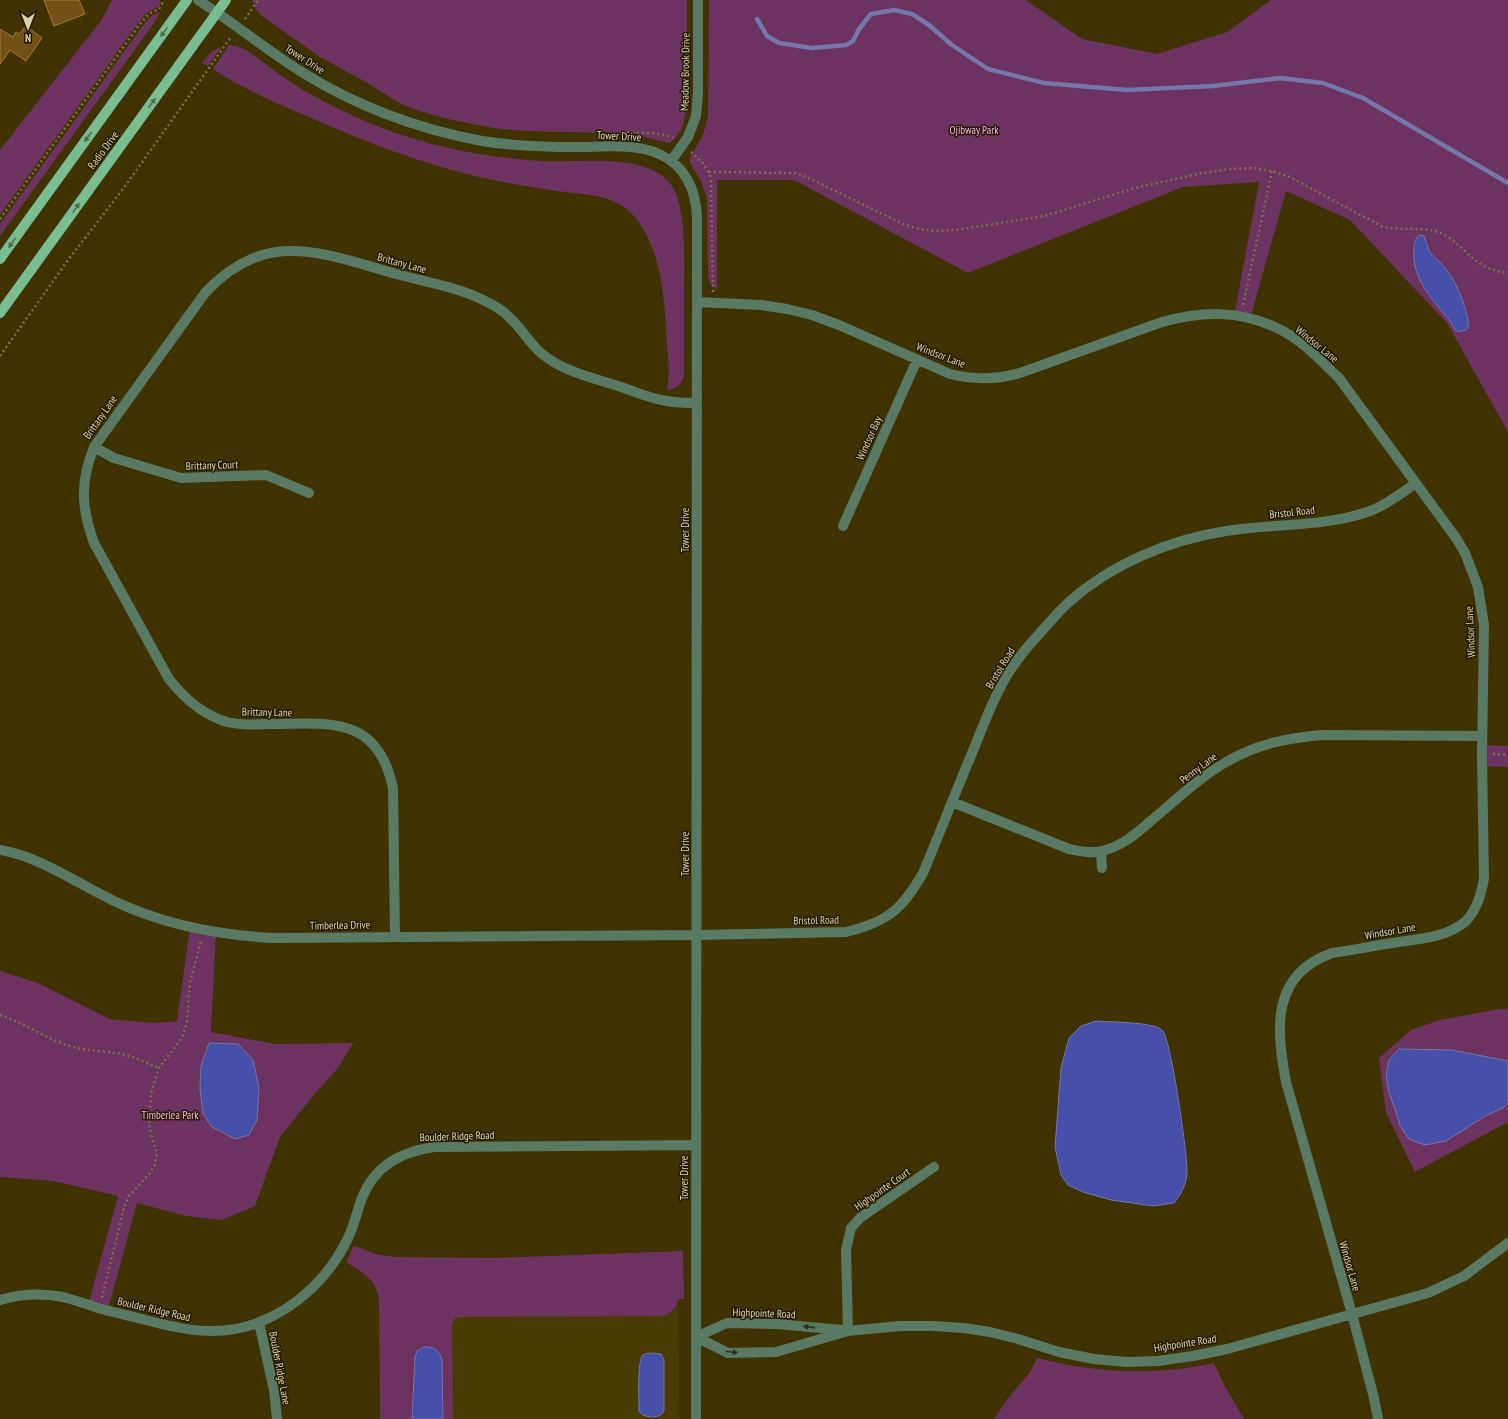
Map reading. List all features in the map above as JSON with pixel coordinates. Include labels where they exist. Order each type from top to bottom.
[{"type":"main road","name":"Radio Drive","points":[[0,260],[187,0]]},
{"type":"main road","name":"Radio Drive","points":[[0,313],[226,0]]},
{"type":"street","name":"Tower Drive","points":[[198,0],[313,78],[365,106],[407,122],[444,133],[506,144],[546,147],[637,148],[655,152],[671,161],[682,171],[693,190],[696,202],[697,302],[696,1419]]},
{"type":"street","name":"Meadow Brook Drive","points":[[671,161],[688,137],[696,116],[698,93],[698,0]]},
{"type":"street","name":"Brittany Lane","points":[[395,936],[393,788],[389,771],[383,756],[372,743],[361,734],[347,728],[331,724],[243,725],[211,716],[195,707],[180,693],[169,679],[94,543],[89,530],[84,505],[83,484],[86,465],[94,446],[205,293],[218,279],[232,268],[251,259],[268,253],[290,250],[324,254],[473,295],[502,310],[512,319],[541,353],[570,370],[667,402],[697,403]]},
{"type":"street","name":"Windsor Lane","points":[[697,302],[761,305],[812,315],[839,325],[950,374],[966,378],[986,379],[1005,377],[1020,373],[1183,316],[1202,314],[1241,316],[1277,328],[1300,342],[1339,378],[1354,396],[1456,538],[1465,553],[1478,587],[1484,625],[1482,736],[1484,879],[1482,894],[1476,907],[1466,920],[1451,930],[1434,936],[1332,953],[1318,958],[1305,967],[1292,981],[1284,1000],[1280,1027],[1281,1057],[1286,1082],[1352,1314],[1378,1419]]},
{"type":"street","name":"Windsor Bay","points":[[843,526],[918,360]]},
{"type":"street","name":"Brittany Court","points":[[94,446],[114,458],[167,475],[181,478],[266,475],[309,493]]},
{"type":"street","name":"Bristol Road","points":[[697,935],[846,932],[865,927],[881,920],[899,907],[912,892],[924,873],[984,724],[1002,685],[1024,651],[1069,603],[1095,583],[1124,565],[1148,553],[1179,542],[1204,535],[1228,531],[1336,520],[1358,515],[1377,508],[1416,483]]},
{"type":"street","name":"Penny Lane","points":[[952,802],[1069,849],[1086,852],[1101,851],[1120,845],[1134,836],[1205,776],[1227,761],[1272,742],[1321,736],[1482,736]]},
{"type":"street","name":"Timberlea Drive","points":[[0,850],[31,859],[53,868],[88,888],[140,912],[166,921],[204,931],[242,936],[273,938],[697,935]]},
{"type":"street","points":[[1101,851],[1102,868]]},
{"type":"street","name":"Boulder Ridge Road","points":[[0,1300],[13,1296],[38,1295],[62,1297],[178,1329],[208,1332],[232,1330],[259,1323],[280,1313],[298,1301],[313,1288],[328,1272],[349,1238],[363,1196],[373,1178],[385,1165],[404,1154],[415,1150],[434,1147],[696,1145]]},
{"type":"street","name":"Highpointe Court","points":[[848,1331],[846,1250],[851,1228],[860,1218],[934,1167]]},
{"type":"street","name":"Highpointe Road","points":[[696,1337],[728,1353],[776,1352],[848,1331],[900,1326],[933,1326],[964,1328],[990,1332],[1059,1352],[1094,1359],[1127,1362],[1150,1361],[1193,1356],[1227,1349],[1428,1293],[1464,1276],[1508,1243]]},
{"type":"street","name":"Boulder Ridge Lane","points":[[259,1323],[274,1390],[277,1419]]},
{"type":"street","name":"Highpointe Road","points":[[696,1337],[727,1323],[777,1324],[848,1331]]},
{"type":"path","points":[[0,219],[140,24],[150,14],[159,9],[164,0]]},
{"type":"path","points":[[256,5],[258,0]]},
{"type":"path","points":[[0,356],[68,260],[123,189],[225,46]]},
{"type":"path","points":[[625,132],[665,135],[673,138]]},
{"type":"path","points":[[709,172],[796,173],[905,225],[935,231],[956,230],[1044,216],[1135,188],[1202,173],[1230,169],[1254,168],[1272,171],[1308,185],[1381,226],[1391,229],[1419,228],[1432,230],[1443,234],[1456,242],[1478,263],[1492,270],[1508,273]]},
{"type":"path","points":[[1241,316],[1272,171]]},
{"type":"path","points":[[99,1308],[124,1207],[129,1196],[150,1173],[155,1164],[157,1154],[149,1124],[151,1093],[159,1068],[182,1038],[187,1022],[190,982],[204,931]]},
{"type":"path","points":[[0,1015],[12,1018],[44,1036],[72,1046],[122,1054],[159,1068]]},
{"type":"shaded area","points":[[1419,235],[1424,236],[1429,251],[1446,269],[1458,289],[1468,319],[1469,326],[1466,330],[1458,332],[1455,329],[1424,288],[1419,279],[1414,260],[1414,247]]},
{"type":"shaded area","points":[[1096,1021],[1150,1025],[1162,1030],[1166,1038],[1178,1096],[1187,1170],[1184,1188],[1174,1203],[1153,1206],[1111,1200],[1083,1192],[1068,1185],[1061,1175],[1055,1147],[1061,1068],[1069,1038],[1081,1026]]},
{"type":"shaded area","points":[[209,1043],[238,1044],[253,1060],[259,1088],[257,1120],[249,1135],[235,1139],[212,1127],[203,1114],[200,1089],[201,1066]]},
{"type":"shaded area","points":[[1399,1049],[1452,1050],[1508,1061],[1508,1103],[1503,1108],[1487,1115],[1446,1141],[1425,1145],[1409,1139],[1400,1126],[1389,1093],[1386,1075],[1389,1060]]},
{"type":"shaded area","points":[[683,1258],[684,1299],[678,1299],[679,1419],[385,1419],[385,1259]]},
{"type":"shaded area","points":[[424,1347],[436,1350],[442,1360],[443,1419],[412,1419],[415,1357],[417,1351]]},
{"type":"shaded area","points":[[652,1353],[661,1354],[664,1360],[664,1410],[660,1415],[648,1417],[641,1414],[639,1411],[639,1373],[643,1355]]},
{"type":"green space","points":[[112,0],[160,0],[160,6],[148,12],[136,26],[0,215],[0,150],[102,19]]},
{"type":"green space","points":[[252,0],[687,0],[687,106],[683,125],[675,139],[669,143],[636,135],[524,131],[493,128],[452,120],[419,111],[401,104],[364,81],[320,57],[262,16],[257,11]]},
{"type":"green space","name":"Ojibway Park","points":[[709,0],[1026,0],[1082,39],[1157,54],[1227,32],[1271,0],[1508,0],[1508,432],[1447,323],[1350,220],[1286,191],[1250,319],[1234,316],[1259,182],[1183,187],[968,273],[794,180],[717,180],[717,289],[713,287],[708,276],[707,199],[701,181],[690,163],[690,157],[703,135],[708,116]]},
{"type":"green space","points":[[160,12],[154,23],[0,236],[0,224],[141,28],[151,16]]},
{"type":"green space","points":[[229,45],[248,51],[293,84],[328,104],[395,133],[431,144],[518,159],[542,161],[610,161],[628,163],[645,167],[659,173],[670,183],[676,193],[680,206],[684,238],[684,375],[682,381],[676,387],[667,390],[669,373],[665,310],[659,271],[654,252],[646,234],[637,219],[624,207],[609,199],[600,197],[479,177],[435,165],[351,135],[260,95],[213,69]]},
{"type":"green space","points":[[222,46],[208,66],[202,63],[211,52]]},
{"type":"green space","points":[[1482,745],[1508,746],[1508,767],[1482,766]]},
{"type":"green space","name":"Timberlea Park","points":[[190,927],[216,933],[211,1032],[275,1044],[353,1043],[338,1068],[280,1137],[255,1206],[222,1220],[186,1216],[137,1203],[108,1310],[88,1305],[118,1196],[53,1181],[0,1177],[0,971],[38,983],[110,1019],[155,1023],[177,1021]]},
{"type":"green space","points":[[1499,1009],[1508,1009],[1508,1122],[1415,1172],[1386,1113],[1379,1058],[1411,1030],[1440,1020]]},
{"type":"green space","points":[[354,1246],[379,1255],[396,1257],[491,1258],[683,1251],[684,1299],[678,1299],[676,1306],[672,1311],[661,1316],[455,1318],[452,1325],[453,1419],[380,1419],[379,1299],[375,1286],[371,1281],[363,1273],[346,1262]]},
{"type":"green space","points":[[1037,1358],[1081,1367],[1125,1371],[1169,1370],[1214,1363],[1223,1383],[1244,1419],[994,1419],[1006,1401],[1030,1372]]},
{"type":"building","points":[[44,0],[79,0],[85,14],[54,26]]},
{"type":"building","points":[[26,26],[42,38],[26,61],[10,50],[0,64],[0,29],[13,37],[16,32],[19,34]]},
{"type":"waterway","points":[[757,19],[767,36],[779,43],[812,48],[846,45],[853,41],[859,29],[871,14],[894,10],[912,14],[929,25],[952,45],[988,69],[1044,83],[1127,90],[1213,86],[1280,78],[1323,83],[1363,98],[1508,183]]}]
